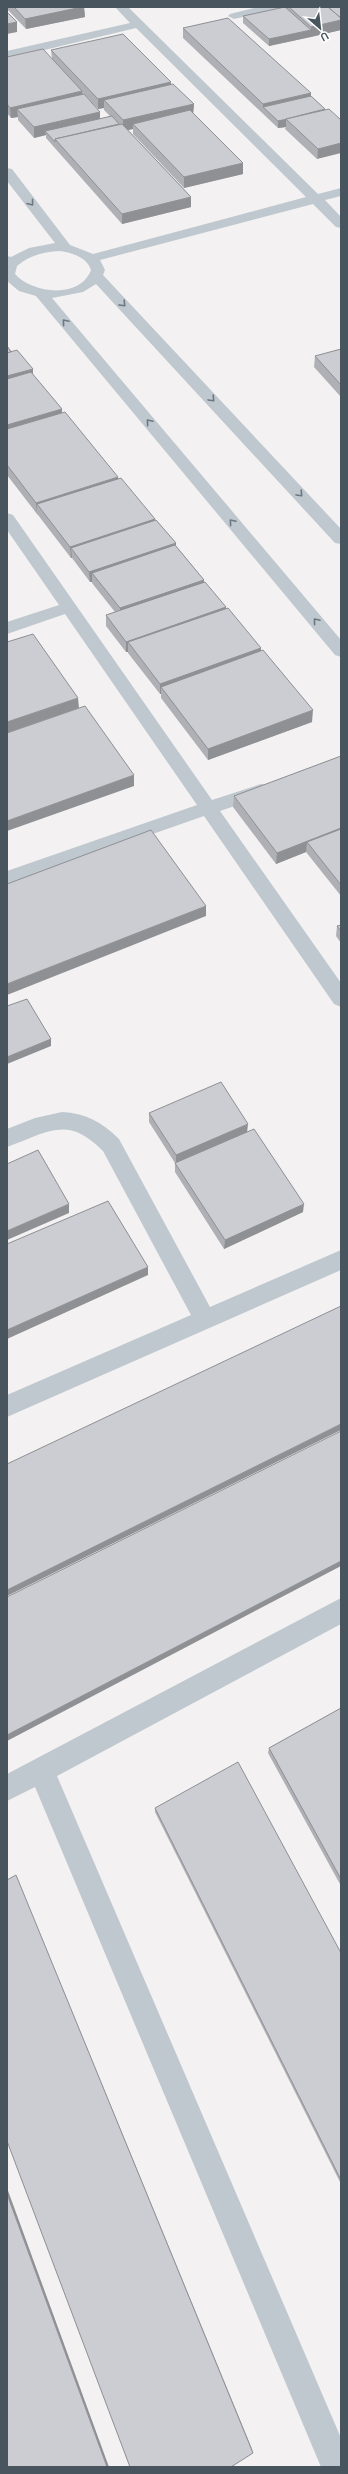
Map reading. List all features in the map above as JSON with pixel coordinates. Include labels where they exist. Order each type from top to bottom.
[{"type":"street","points":[[121,7],[341,224]]},
{"type":"street","points":[[234,16],[273,7]]},
{"type":"street","points":[[7,55],[139,24]]},
{"type":"street","points":[[7,172],[66,248]]},
{"type":"street","points":[[92,258],[341,192]]},
{"type":"street","points":[[49,247],[66,248],[81,251],[92,258],[97,266],[96,276],[88,284],[75,290],[59,294],[41,294],[10,284],[8,274],[9,262],[32,250],[49,247]]},
{"type":"street","points":[[96,276],[341,539]]},
{"type":"street","points":[[41,294],[341,651]]},
{"type":"street","points":[[7,518],[341,999]]},
{"type":"street","points":[[7,628],[69,607]]},
{"type":"street","points":[[7,878],[275,785]]},
{"type":"street","points":[[7,1138],[47,1122],[69,1120],[89,1124],[100,1132],[111,1145],[205,1319]]},
{"type":"street","points":[[7,1406],[341,1260]]},
{"type":"street","points":[[7,1788],[341,1610]]},
{"type":"street","points":[[41,1770],[337,2467]]},
{"type":"building","points":[[14,7],[82,7],[25,19]]},
{"type":"building","points":[[285,7],[311,30],[269,39],[243,16]]},
{"type":"building","points":[[289,7],[328,7],[341,18],[341,20],[311,27]]},
{"type":"building","points":[[328,7],[341,7],[341,18]]},
{"type":"building","points":[[7,12],[17,22],[7,24]]},
{"type":"building","points":[[228,18],[311,93],[263,104],[183,28]]},
{"type":"building","points":[[123,34],[171,82],[98,99],[51,50]]},
{"type":"building","points":[[43,49],[82,91],[10,108],[7,104],[7,57]]},
{"type":"building","points":[[173,84],[194,104],[123,120],[104,100]]},
{"type":"building","points":[[84,94],[100,112],[34,127],[17,109]]},
{"type":"building","points":[[311,96],[325,109],[278,121],[263,107]]},
{"type":"building","points":[[329,109],[341,120],[341,143],[318,149],[286,119]]},
{"type":"building","points":[[190,110],[243,163],[184,177],[133,124]]},
{"type":"building","points":[[112,116],[119,124],[55,139],[55,142],[45,131]]},
{"type":"building","points":[[122,124],[191,197],[122,214],[55,139]]},
{"type":"building","points":[[7,346],[11,352],[7,353]]},
{"type":"building","points":[[341,349],[341,385],[315,356]]},
{"type":"building","points":[[17,350],[33,369],[7,376],[7,353]]},
{"type":"building","points":[[31,372],[62,409],[7,425],[7,379]]},
{"type":"building","points":[[65,412],[118,477],[36,503],[7,465],[7,429]]},
{"type":"building","points":[[121,478],[155,519],[70,547],[37,504]]},
{"type":"building","points":[[156,520],[176,543],[89,572],[71,548]]},
{"type":"building","points":[[175,545],[204,580],[120,608],[92,573]]},
{"type":"building","points":[[205,582],[226,607],[126,642],[106,615]]},
{"type":"building","points":[[228,608],[261,648],[160,684],[128,642]]},
{"type":"building","points":[[33,634],[78,698],[7,722],[7,642]]},
{"type":"building","points":[[263,650],[313,710],[208,749],[161,687]]},
{"type":"building","points":[[85,706],[134,775],[7,821],[7,733]]},
{"type":"building","points":[[341,756],[341,828],[277,853],[234,796]]},
{"type":"building","points":[[341,829],[341,885],[307,842]]},
{"type":"building","points":[[151,830],[206,906],[7,984],[7,884]]},
{"type":"building","points":[[341,925],[341,931],[337,926]]},
{"type":"building","points":[[27,999],[51,1039],[7,1057],[7,1006]]},
{"type":"building","points":[[221,1082],[248,1124],[176,1155],[149,1113]]},
{"type":"building","points":[[254,1129],[304,1204],[225,1240],[175,1163]]},
{"type":"building","points":[[38,1150],[69,1204],[7,1231],[7,1164]]},
{"type":"building","points":[[108,1201],[148,1267],[7,1330],[7,1244]]},
{"type":"building","points":[[341,1306],[341,1424],[7,1590],[7,1464]]},
{"type":"building","points":[[341,1431],[341,1561],[7,1735],[7,1597]]},
{"type":"building","points":[[341,1708],[341,1879],[269,1748]]},
{"type":"building","points":[[238,1762],[341,1953],[341,2180],[155,1808]]},
{"type":"building","points":[[16,1875],[253,2453],[231,2467],[130,2467],[7,2141],[7,1880]]},
{"type":"building","points":[[7,2194],[107,2467],[7,2467]]}]
